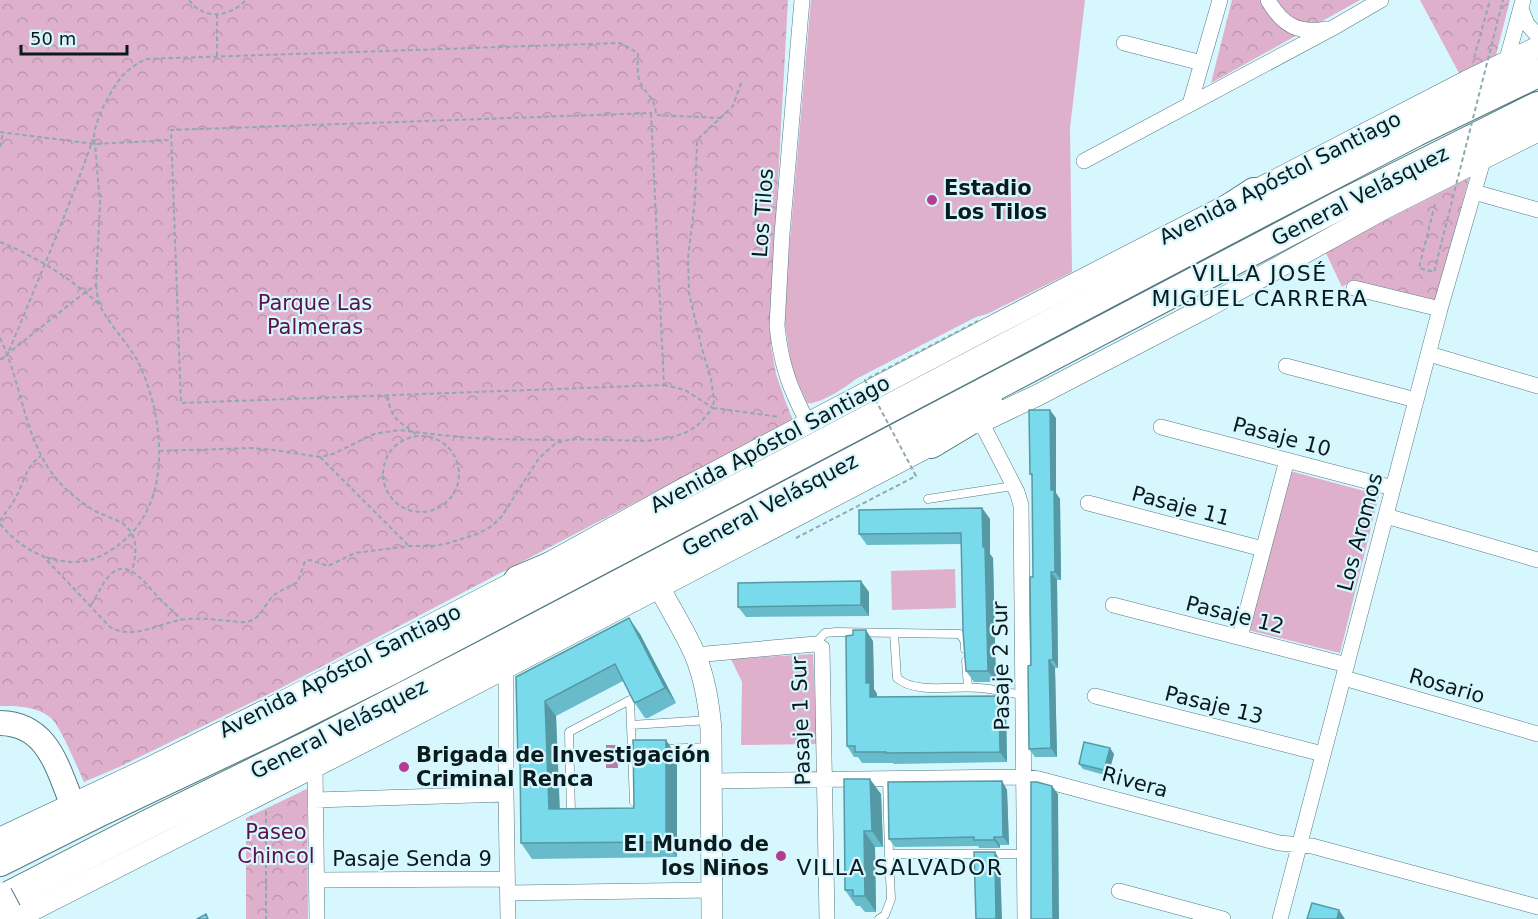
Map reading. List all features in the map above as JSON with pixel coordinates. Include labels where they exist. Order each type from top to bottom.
[{"type":"highway","name":"General Velásquez","points":[[0,862],[290,722],[1362,160],[1538,73]]},
{"type":"highway","name":"General Velásquez","points":[[7,909],[131,832],[315,742],[1400,174],[1538,106]]},
{"type":"highway","points":[[1095,300],[1254,192]]},
{"type":"highway","points":[[931,444],[1047,374],[1157,301]]},
{"type":"highway","points":[[518,580],[758,477]]},
{"type":"main road","name":"Avenida Apóstol Santiago","points":[[0,838],[284,701],[518,580],[685,488],[1106,267],[1538,47]]},
{"type":"main road","points":[[7,909],[266,791],[931,444],[1038,394],[1207,307],[1332,237],[1538,131]]},
{"type":"main road","points":[[659,587],[695,655],[706,687],[711,747],[712,919]]},
{"type":"main road","points":[[0,723],[22,727],[45,743],[72,803]]},
{"type":"street","name":"Los Tilos","points":[[802,0],[782,234],[777,326],[784,371],[808,423]]},
{"type":"street","points":[[1190,104],[1220,0]]},
{"type":"street","points":[[1268,0],[1280,18],[1293,27],[1312,30],[1331,29]]},
{"type":"street","points":[[1084,162],[1381,0]]},
{"type":"street","points":[[1522,4],[1527,24],[1538,36]]},
{"type":"street","points":[[1506,63],[1522,4]]},
{"type":"street","points":[[1124,43],[1202,63]]},
{"type":"street","name":"Los Aromos","points":[[1280,919],[1440,309],[1484,158]]},
{"type":"street","points":[[1474,192],[1538,210]]},
{"type":"street","points":[[1354,288],[1440,309]]},
{"type":"street","points":[[1429,354],[1538,386]]},
{"type":"street","points":[[1286,366],[1416,400]]},
{"type":"street","name":"Pasaje 2 Sur","points":[[981,422],[1014,486],[1021,512],[1025,919]]},
{"type":"street","name":"Pasaje 10","points":[[1161,427],[1393,488]]},
{"type":"street","points":[[1240,637],[1287,460]]},
{"type":"street","name":"Pasaje 11","points":[[1088,503],[1263,549]]},
{"type":"street","points":[[1386,516],[1538,560]]},
{"type":"street","name":"Pasaje 12","points":[[1113,605],[1240,637],[1345,671]]},
{"type":"street","name":"Pasaje 1 Sur","points":[[695,655],[815,644],[822,648],[824,657],[827,919]]},
{"type":"street","points":[[506,667],[508,919]]},
{"type":"street","name":"Rosario","points":[[1345,671],[1538,734]]},
{"type":"street","name":"Pasaje 13","points":[[1095,696],[1323,754]]},
{"type":"street","points":[[315,766],[317,919]]},
{"type":"street","name":"Rivera","points":[[711,781],[1024,777],[1057,782],[1279,843],[1312,846],[1538,907]]},
{"type":"street","points":[[315,800],[506,794]]},
{"type":"street","name":"Pasaje Senda 9","points":[[317,880],[711,890]]},
{"type":"street","points":[[1119,891],[1223,919]]},
{"type":"lane","points":[[928,499],[1014,486]]},
{"type":"lane","points":[[815,644],[825,633],[836,632],[960,634],[964,642],[968,687]]},
{"type":"lane","points":[[894,633],[897,678],[901,682],[924,688],[968,687],[1023,695]]},
{"type":"lane","points":[[571,813],[569,732],[630,700],[634,813]]},
{"type":"lane","points":[[631,724],[710,720]]},
{"type":"lane","points":[[655,749],[711,747]]},
{"type":"lane","points":[[632,750],[643,750]]},
{"type":"lane","points":[[879,919],[885,915],[891,900],[888,779]]},
{"type":"lane","points":[[889,854],[1024,854]]},
{"type":"path","points":[[189,0],[202,11],[217,15],[236,9],[246,0]]},
{"type":"path","points":[[1478,45],[1490,0]]},
{"type":"path","points":[[1435,204],[1419,268],[1434,272],[1503,0]]},
{"type":"path","points":[[217,15],[217,56]]},
{"type":"path","points":[[99,304],[96,285],[100,203],[93,139],[101,114],[115,85],[124,74],[146,59],[620,43],[638,53],[639,79],[655,105],[656,116],[721,118]]},
{"type":"path","points":[[159,451],[250,448],[320,457],[333,454],[374,434],[389,430],[486,439],[646,441],[673,437],[687,432],[698,425],[713,408],[714,399],[689,293],[688,258],[695,200],[697,142],[733,106],[741,83]]},
{"type":"path","points":[[664,385],[651,113],[171,130],[181,403],[664,385],[685,390],[713,408],[781,417]]},
{"type":"path","points":[[0,147],[1,133],[93,144],[171,140]]},
{"type":"path","points":[[8,353],[93,144]]},
{"type":"path","points":[[0,242],[60,272],[86,292],[99,304],[142,370],[153,403],[159,435],[159,451],[157,485],[151,504],[140,525],[111,552],[89,561],[70,563],[43,556],[16,541],[0,523],[16,497],[26,472],[36,459],[42,456]]},
{"type":"path","points":[[0,360],[96,285]]},
{"type":"path","points":[[796,538],[916,476],[865,380],[978,321]]},
{"type":"path","points":[[0,338],[8,353],[35,443],[49,470],[65,488],[93,510],[129,529],[135,545],[132,571]]},
{"type":"path","points":[[388,396],[393,416],[418,436],[431,437],[442,442],[457,462],[459,475],[454,493],[441,506],[430,511],[418,512],[406,509],[396,502],[388,493],[384,481],[384,468],[391,451],[406,439],[418,436]]},
{"type":"path","points":[[43,556],[110,627],[117,631],[129,633],[182,620],[247,622],[256,618],[276,594],[298,582],[305,561],[310,560],[328,566],[355,553],[449,543],[477,534],[492,526],[506,511],[539,458],[551,446],[564,440]]},
{"type":"path","points":[[320,457],[408,546]]},
{"type":"path","points":[[91,606],[109,575],[120,569],[132,571],[141,578],[182,620]]},
{"type":"path","points":[[266,791],[266,919]]},
{"type":"green space","name":"Parque Las Palmeras","points":[[0,0],[788,0],[771,346],[776,374],[795,425],[657,491],[275,691],[84,782],[64,738],[51,718],[33,709],[0,706]]},
{"type":"green space","name":"Estadio Los Tilos","points":[[811,0],[1085,0],[1070,128],[1072,272],[987,314],[976,317],[856,379],[825,398],[807,403],[792,370],[785,324],[786,285]]},
{"type":"green space","points":[[1232,0],[1360,0],[1211,83]]},
{"type":"green space","points":[[1420,0],[1510,0],[1496,55],[1459,73]]},
{"type":"green space","points":[[1469,178],[1436,300],[1354,280],[1342,287],[1325,251]]},
{"type":"green space","points":[[1290,471],[1379,495],[1340,653],[1248,630]]},
{"type":"green space","points":[[955,569],[956,608],[892,610],[891,571]]},
{"type":"green space","points":[[813,654],[817,744],[741,745],[742,682],[731,659]]},
{"type":"green space","name":"Paseo Chincol","points":[[307,789],[308,919],[246,919],[246,818]]},
{"type":"water","points":[[606,745],[617,745],[618,768],[606,768]]},
{"type":"building","points":[[1029,410],[1050,410],[1055,572],[1051,572],[1053,660],[1049,660],[1051,748],[1029,749],[1030,577],[1033,577]]},
{"type":"building","points":[[982,508],[988,671],[966,671],[961,533],[859,534],[859,510]]},
{"type":"building","points":[[861,581],[861,605],[738,607],[738,583]]},
{"type":"building","points":[[629,618],[665,688],[634,702],[615,664],[545,701],[549,809],[634,808],[633,740],[666,740],[666,842],[521,843],[516,677]]},
{"type":"building","points":[[853,630],[866,630],[866,683],[870,683],[870,697],[999,696],[1000,752],[855,752],[855,746],[847,746],[846,636],[853,635]]},
{"type":"building","points":[[1084,742],[1110,748],[1104,770],[1079,764]]},
{"type":"building","points":[[844,779],[870,779],[872,831],[864,831],[865,896],[853,896],[853,890],[845,890]]},
{"type":"building","points":[[1002,781],[1003,837],[994,837],[994,840],[974,840],[974,837],[889,839],[888,782]]},
{"type":"building","points":[[1031,782],[1052,786],[1053,919],[1031,919]]},
{"type":"building","points":[[974,852],[995,852],[996,919],[976,919]]},
{"type":"building","points":[[1312,903],[1339,910],[1337,919],[1307,919]]},
{"type":"building","points":[[206,914],[208,919],[197,919]]},
{"type":"place","name":"Estadio Los Tilos","points":[[932,200]]},
{"type":"place","name":"Brigada de Investigación Criminal Renca","points":[[404,767]]},
{"type":"place","name":"El Mundo de los Niños","points":[[781,856]]},
{"type":"district","name":"VILLA JOSÉ MIGUEL CARRERA","points":[[1260,286]]},
{"type":"district","name":"VILLA SALVADOR","points":[[900,867]]}]
